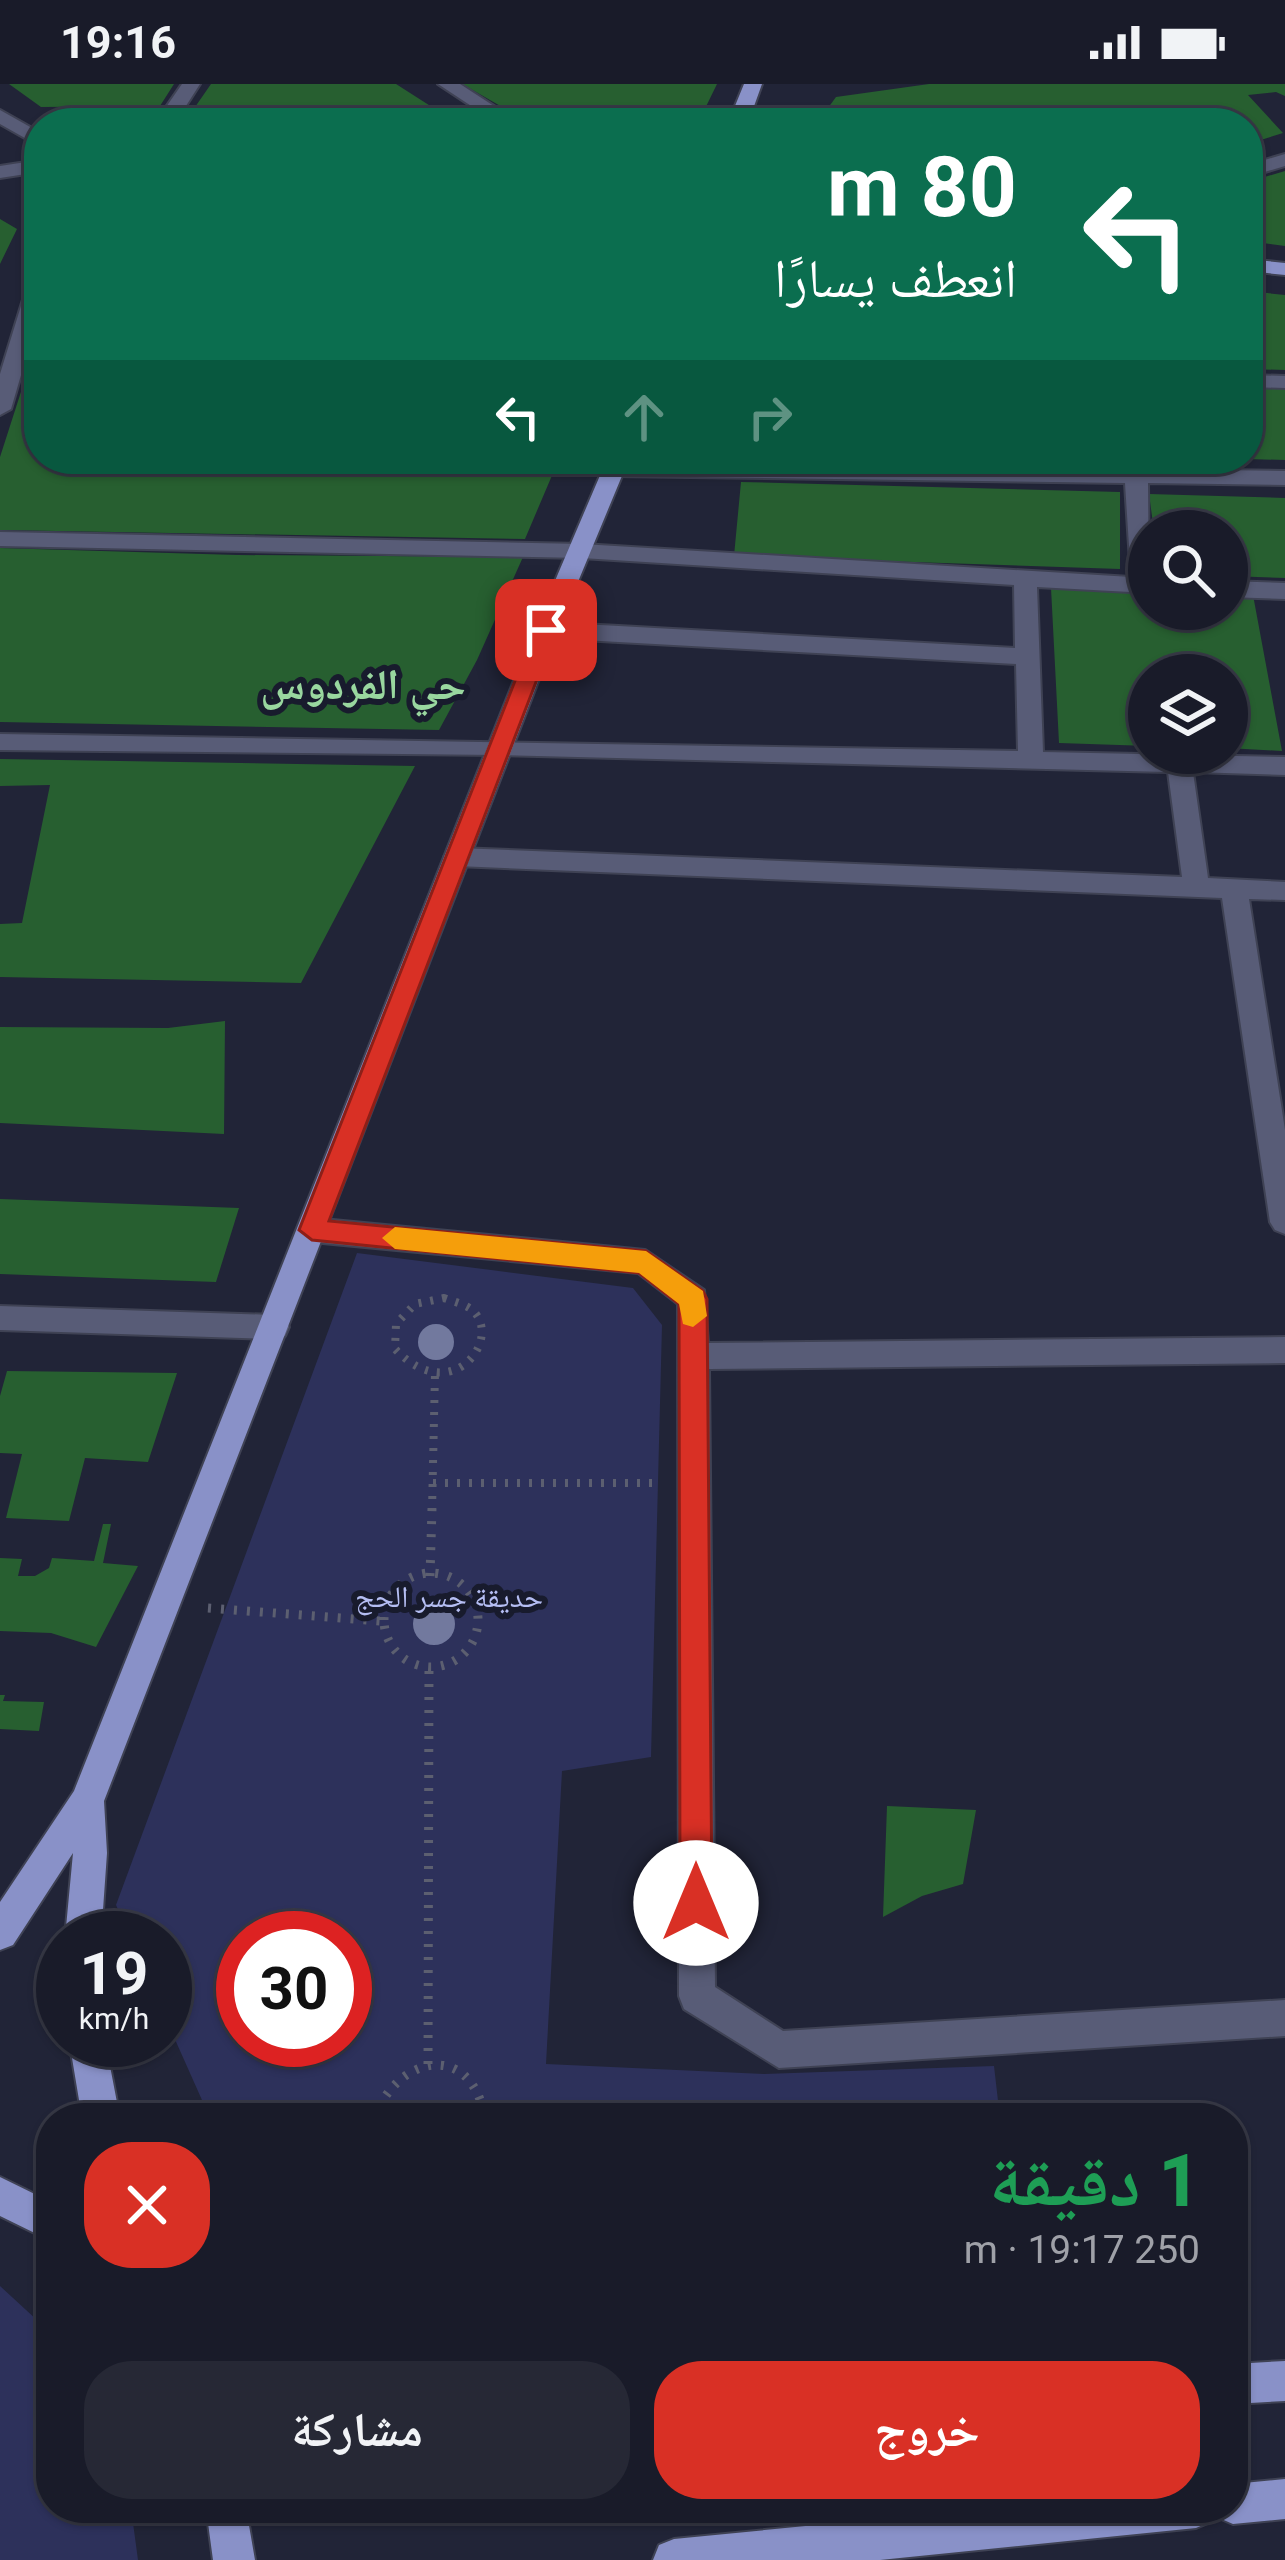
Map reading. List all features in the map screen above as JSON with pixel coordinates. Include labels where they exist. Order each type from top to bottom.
[{"type":"main road","points":[[0,1934],[87,1801],[500,746],[612,474]]},
{"type":"main road","points":[[85,1911],[90,1853],[87,1801]]},
{"type":"main road","points":[[92,2067],[98,2103]]},
{"type":"main road","points":[[0,2196],[36,2214]]},
{"type":"main road","points":[[1248,2383],[1285,2381]]},
{"type":"main road","points":[[1248,2503],[1285,2499]]},
{"type":"main road","points":[[229,2523],[235,2560]]},
{"type":"main road","points":[[674,2560],[1045,2523]]},
{"type":"street","points":[[447,84],[486,108]]},
{"type":"street","points":[[0,409],[24,347]]},
{"type":"street","points":[[1136,474],[1139,510]]},
{"type":"street","points":[[1235,474],[1285,478]]},
{"type":"street","points":[[0,539],[582,551],[1128,585]]},
{"type":"street","points":[[1025,580],[1031,757]]},
{"type":"street","points":[[1248,592],[1284,596]]},
{"type":"street","points":[[546,630],[1029,657]]},
{"type":"street","points":[[0,742],[500,746],[1128,760]]},
{"type":"street","points":[[1248,764],[1285,766]]},
{"type":"street","points":[[1180,774],[1196,888]]},
{"type":"street","points":[[457,857],[1285,892]]},
{"type":"street","points":[[1234,889],[1285,1222]]},
{"type":"street","points":[[312,1230],[646,1262],[693,1299],[697,1996],[779,2050],[1285,2018]]},
{"type":"street","points":[[0,1318],[274,1327]]},
{"type":"street","points":[[693,1356],[1285,1350]]},
{"type":"path","points":[[429,1299],[458,1301],[479,1317],[483,1340],[470,1362],[435,1373],[402,1360],[394,1349],[396,1324],[415,1304],[429,1299]]},
{"type":"path","points":[[430,1576],[435,1373]]},
{"type":"path","points":[[433,1483],[694,1483]]},
{"type":"path","points":[[430,1576],[465,1586],[475,1597],[480,1625],[464,1651],[429,1664],[404,1659],[391,1648],[381,1621],[393,1592],[430,1576]]},
{"type":"path","points":[[164,1605],[381,1621]]},
{"type":"path","points":[[428,2064],[429,1664]]},
{"type":"path","points":[[380,2103],[386,2086],[401,2074],[428,2064],[454,2068],[480,2092],[482,2103]]},
{"type":"green space","name":"حديقة جسر الحج","points":[[357,1253],[633,1288],[662,1325],[651,1757],[562,1771],[546,2064],[764,2074],[994,2066],[998,2103],[203,2103],[187,2067],[192,2067],[192,1911],[119,1911],[116,1905]]},
{"type":"green space","points":[[0,2286],[36,2319],[36,2523],[133,2523],[138,2560],[0,2560]]},
{"type":"building","points":[[9,84],[174,84],[160,106],[41,107]]},
{"type":"building","points":[[211,84],[396,84],[434,108],[194,108]]},
{"type":"building","points":[[462,84],[717,84],[705,108],[504,108]]},
{"type":"building","points":[[929,84],[1285,84],[1285,96],[1276,92],[1248,95],[1260,108],[828,108],[836,97]]},
{"type":"building","points":[[1263,111],[1283,133],[1263,139]]},
{"type":"building","points":[[1285,171],[1285,246],[1263,243],[1263,178]]},
{"type":"building","points":[[0,219],[17,229],[0,264]]},
{"type":"building","points":[[1263,293],[1285,295],[1285,370],[1263,369]]},
{"type":"building","points":[[24,382],[24,474],[553,474],[525,539],[0,530],[0,457]]},
{"type":"building","points":[[1263,386],[1285,387],[1285,460],[1263,459]]},
{"type":"building","points":[[741,482],[1120,492],[1120,569],[734,556]]},
{"type":"building","points":[[1149,494],[1285,498],[1285,578],[1248,577],[1248,510],[1151,510]]},
{"type":"building","points":[[0,548],[523,557],[477,660],[439,730],[0,722]]},
{"type":"building","points":[[1051,588],[1128,590],[1128,630],[1248,630],[1248,595],[1253,595],[1282,751],[1248,749],[1248,654],[1128,654],[1128,745],[1059,743]]},
{"type":"building","points":[[0,759],[415,766],[301,983],[0,977],[0,924],[22,923],[50,785],[0,786]]},
{"type":"building","points":[[225,1021],[224,1134],[0,1123],[0,1027],[168,1028]]},
{"type":"building","points":[[0,1199],[239,1208],[216,1282],[0,1274]]},
{"type":"building","points":[[7,1371],[177,1373],[148,1462],[85,1458],[69,1521],[6,1518],[22,1454],[0,1453],[0,1396]]},
{"type":"building","points":[[103,1524],[111,1524],[103,1563],[138,1566],[96,1647],[51,1633],[0,1631],[0,1558],[22,1559],[18,1576],[35,1576],[49,1568],[52,1558],[94,1561]]},
{"type":"building","points":[[0,1695],[5,1695],[3,1701],[44,1702],[39,1731],[0,1729]]},
{"type":"building","points":[[887,1806],[976,1810],[963,1884],[922,1896],[883,1917]]},
{"type":"slow traffic","points":[[395,1238],[646,1262],[693,1299],[693,1316]]},
{"type":"district","name":"حي الفردوس","points":[[363,684]]},
{"type":"route","points":[[546,630],[312,1230],[646,1262],[693,1299],[696,1903]]}]
